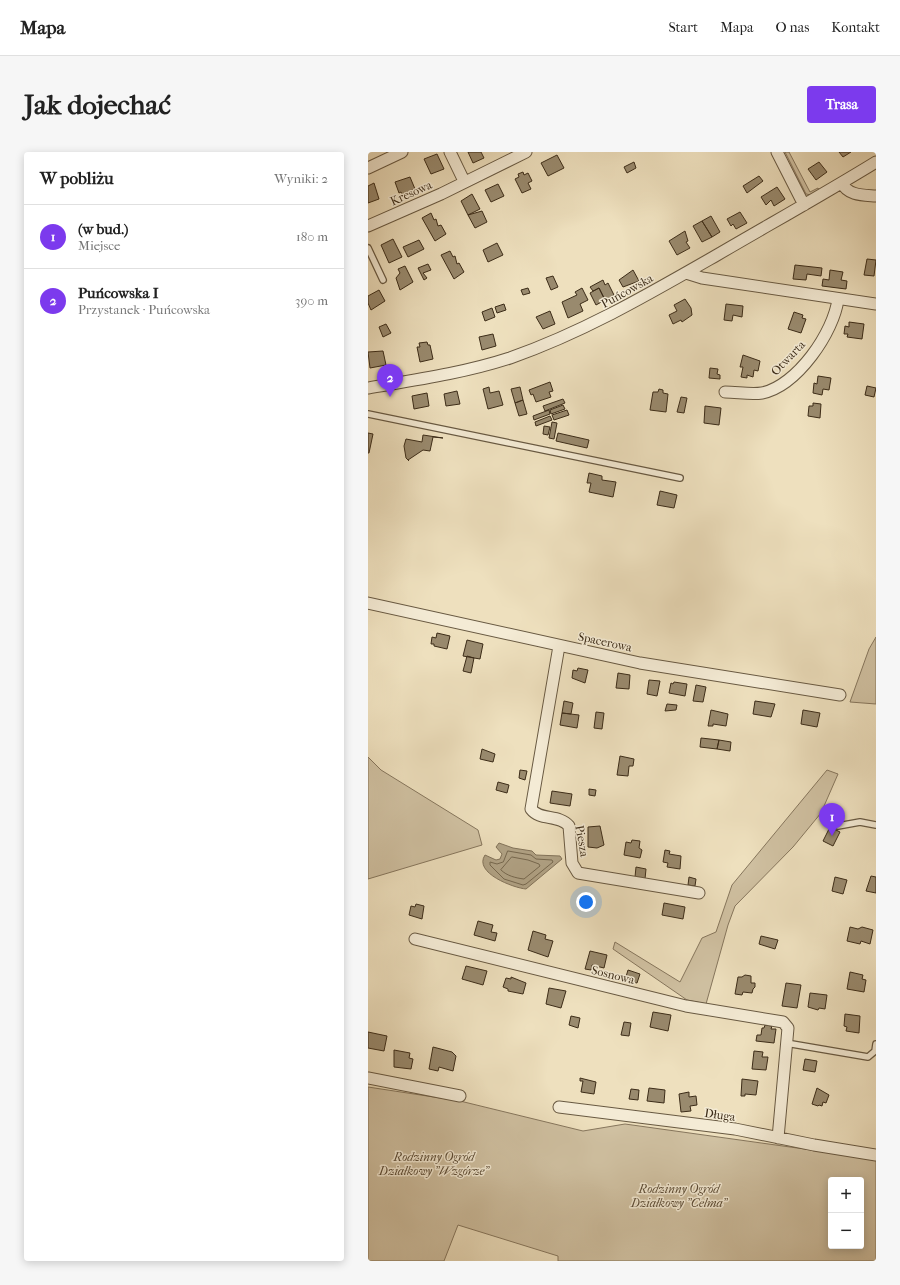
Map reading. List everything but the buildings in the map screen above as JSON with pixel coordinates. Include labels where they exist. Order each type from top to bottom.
[{"type":"street","points":[[368,168],[402,152]]},
{"type":"street","points":[[450,152],[464,182]]},
{"type":"street","name":"Kresowa","points":[[368,226],[526,152]]},
{"type":"street","points":[[777,152],[804,205]]},
{"type":"street","name":"Puńcowska","points":[[368,388],[483,365],[534,349],[575,333],[625,308],[876,162]]},
{"type":"street","points":[[842,183],[846,189],[855,194],[876,196]]},
{"type":"street","points":[[686,273],[702,278],[876,304]]},
{"type":"street","name":"Otwarta","points":[[725,392],[762,393],[780,387],[803,365],[822,341],[830,325],[838,298]]},
{"type":"street","name":"Spacerowa","points":[[368,603],[640,663],[840,695]]},
{"type":"street","name":"Piesza","points":[[559,646],[531,808],[536,814],[560,819],[569,826],[572,863],[578,873],[699,894]]},
{"type":"street","name":"Sosnowa","points":[[415,939],[686,1006],[783,1022],[788,1028],[778,1138]]},
{"type":"street","points":[[368,1078],[460,1096]]},
{"type":"street","name":"Długa","points":[[559,1107],[735,1130],[876,1155]]},
{"type":"lane","points":[[368,248],[383,280]]},
{"type":"lane","points":[[368,414],[680,478]]},
{"type":"lane","points":[[838,826],[860,822],[876,825]]},
{"type":"lane","points":[[786,1043],[868,1057],[875,1051],[876,1044]]},
{"type":"green space","points":[[785,152],[789,152],[810,192],[818,188],[820,191],[811,195],[806,194]]},
{"type":"green space","points":[[876,637],[876,704],[850,702],[869,649]]},
{"type":"green space","points":[[368,757],[381,770],[478,830],[482,845],[368,879]]},
{"type":"green space","points":[[827,770],[838,774],[821,813],[793,847],[735,906],[728,925],[706,1004],[687,1000],[613,949],[615,942],[680,982],[702,938],[716,932],[732,885]]},
{"type":"green space","points":[[368,1087],[460,1101],[583,1131],[625,1124],[876,1159],[876,1261],[558,1261],[558,1256],[458,1225],[444,1261],[368,1261]]},
{"type":"water","points":[[499,843],[513,848],[532,851],[536,855],[560,856],[562,859],[526,889],[520,888],[496,878],[485,868],[483,862],[485,855],[496,860],[500,859],[502,854],[496,847]]},
{"type":"place","name":"Puńcowska I","points":[[390,397]]},
{"type":"place","name":"(w bud.)","points":[[832,836]]},
{"type":"park label","name":"Rodzinny Ogród Działkowy \"Wzgórze\"","points":[[434,1164]]},
{"type":"park label","name":"Rodzinny Ogród Działkowy \"Celma\"","points":[[679,1196]]}]
